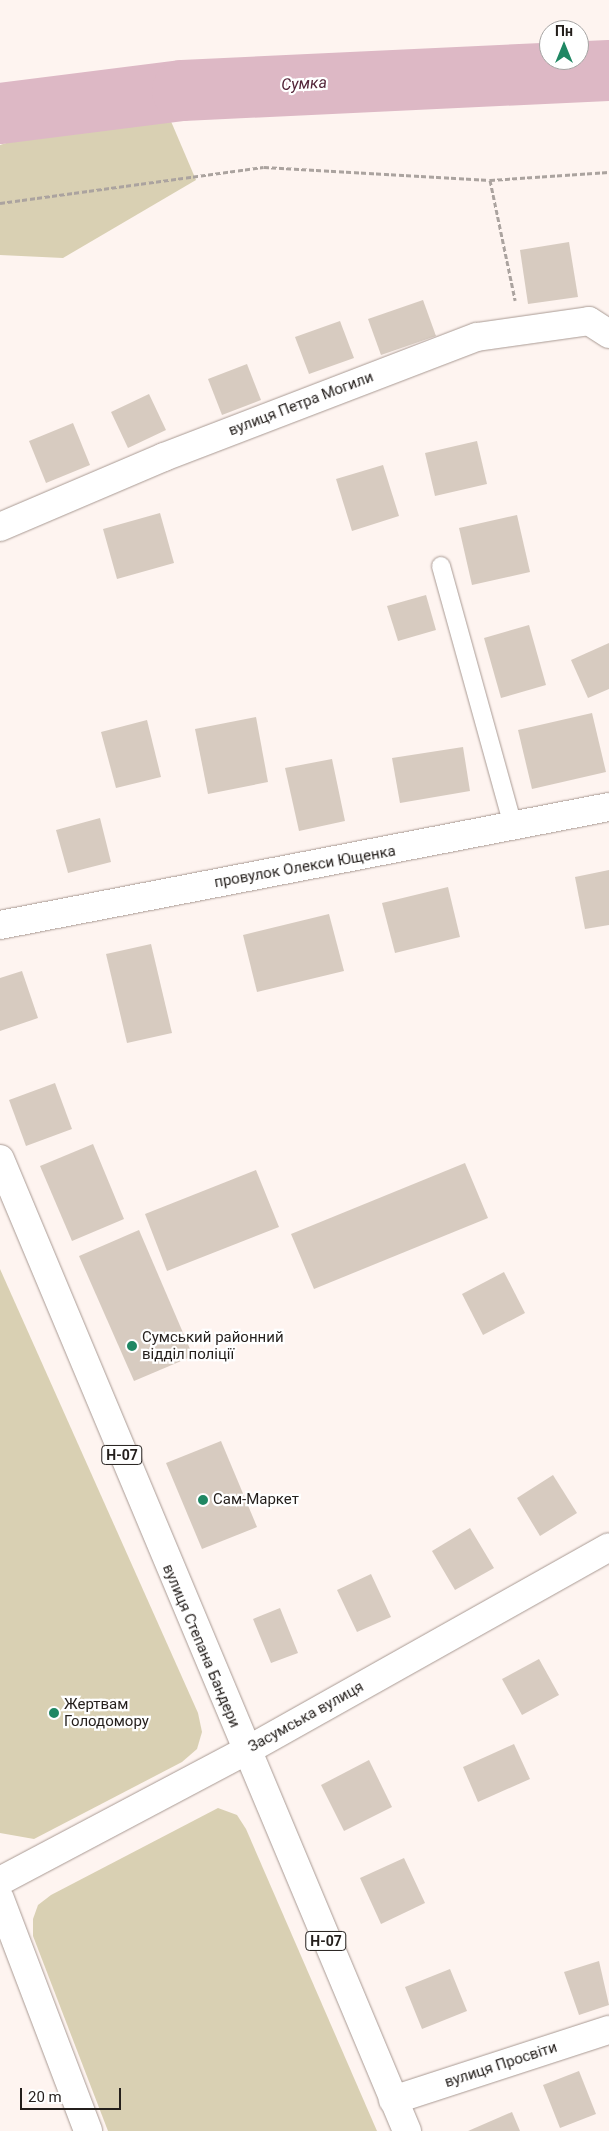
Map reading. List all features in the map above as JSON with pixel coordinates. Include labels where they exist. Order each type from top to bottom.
[{"type":"street","name":"вулиця Петра Могили","points":[[0,527],[164,457],[477,337],[589,321],[609,334]]},
{"type":"street","name":"провулок Олекси Ющенка","points":[[0,925],[609,807]]},
{"type":"street","name":"вулиця Степана Бандери","points":[[0,1159],[246,1751],[407,2131]]},
{"type":"street","name":"Засумська вулиця","points":[[0,1881],[246,1751],[609,1547]]},
{"type":"street","points":[[0,1899],[8,1940],[88,2131]]},
{"type":"street","name":"вулиця Просвіти","points":[[393,2100],[609,2030]]},
{"type":"lane","points":[[441,566],[513,826]]},
{"type":"path","points":[[0,203],[264,167],[490,180],[609,172]]},
{"type":"path","points":[[490,180],[522,330]]},
{"type":"shaded area","points":[[170,119],[196,180],[63,258],[0,255],[0,145],[28,136]]},
{"type":"shaded area","points":[[0,1269],[198,1713],[202,1732],[197,1749],[182,1762],[34,1839],[0,1833]]},
{"type":"shaded area","points":[[218,1808],[237,1815],[246,1829],[377,2131],[108,2131],[33,1936],[33,1919],[38,1905],[51,1895]]},
{"type":"building","points":[[569,242],[578,297],[528,304],[520,250]]},
{"type":"building","points":[[423,300],[436,336],[381,355],[368,319]]},
{"type":"building","points":[[340,321],[354,358],[309,374],[295,337]]},
{"type":"building","points":[[247,364],[261,400],[222,415],[208,379]]},
{"type":"building","points":[[149,394],[166,430],[128,448],[111,412]]},
{"type":"building","points":[[73,423],[90,465],[46,483],[29,441]]},
{"type":"building","points":[[477,441],[487,484],[435,496],[425,453]]},
{"type":"building","points":[[383,465],[399,516],[352,531],[336,479]]},
{"type":"building","points":[[160,513],[174,563],[117,579],[103,529]]},
{"type":"building","points":[[517,515],[530,572],[472,585],[459,528]]},
{"type":"building","points":[[426,595],[436,630],[398,641],[387,606]]},
{"type":"building","points":[[529,625],[546,685],[501,698],[484,638]]},
{"type":"building","points":[[609,643],[609,689],[588,698],[571,660]]},
{"type":"building","points":[[592,713],[606,772],[532,789],[518,730]]},
{"type":"building","points":[[256,717],[268,782],[208,794],[195,729]]},
{"type":"building","points":[[147,720],[161,777],[116,788],[101,732]]},
{"type":"building","points":[[463,747],[470,791],[400,803],[392,758]]},
{"type":"building","points":[[332,759],[345,821],[299,831],[285,768]]},
{"type":"building","points":[[100,818],[111,862],[68,873],[56,830]]},
{"type":"building","points":[[609,870],[609,925],[585,929],[575,877]]},
{"type":"building","points":[[448,887],[460,937],[395,953],[382,903]]},
{"type":"building","points":[[329,914],[344,971],[257,992],[243,935]]},
{"type":"building","points":[[151,944],[172,1033],[127,1043],[106,954]]},
{"type":"building","points":[[22,971],[38,1018],[0,1031],[0,978]]},
{"type":"building","points":[[55,1083],[72,1129],[26,1146],[9,1100]]},
{"type":"building","points":[[93,1144],[124,1219],[72,1241],[40,1166]]},
{"type":"building","points":[[465,1163],[488,1218],[314,1289],[291,1234]]},
{"type":"building","points":[[256,1170],[279,1227],[167,1271],[145,1214]]},
{"type":"building","points":[[139,1230],[193,1356],[134,1381],[79,1256]]},
{"type":"building","points":[[504,1272],[525,1313],[483,1335],[462,1294]]},
{"type":"building","points":[[221,1441],[257,1527],[202,1549],[166,1463]]},
{"type":"building","points":[[553,1475],[577,1513],[540,1536],[517,1498]]},
{"type":"building","points":[[470,1528],[494,1568],[455,1590],[432,1551]]},
{"type":"building","points":[[371,1574],[391,1617],[357,1632],[337,1590]]},
{"type":"building","points":[[280,1608],[298,1653],[271,1663],[253,1619]]},
{"type":"building","points":[[539,1659],[559,1695],[522,1715],[502,1679]]},
{"type":"building","points":[[514,1744],[530,1779],[478,1802],[463,1767]]},
{"type":"building","points":[[369,1760],[392,1807],[344,1831],[321,1785]]},
{"type":"building","points":[[404,1858],[425,1903],[381,1924],[360,1878]]},
{"type":"building","points":[[599,1961],[609,2005],[579,2015],[564,1972]]},
{"type":"building","points":[[450,1969],[467,2011],[422,2029],[405,1987]]},
{"type":"building","points":[[579,2071],[596,2114],[560,2128],[543,2085]]},
{"type":"building","points":[[512,2112],[520,2131],[468,2131]]},
{"type":"waterway","name":"Сумка","points":[[0,113],[182,90],[609,70]]},
{"type":"place","name":"Сумський районний відділ поліції","points":[[132,1346]]},
{"type":"place","name":"Сам-Маркет","points":[[203,1500]]},
{"type":"place","name":"Жертвам Голодомору","points":[[54,1713]]}]
